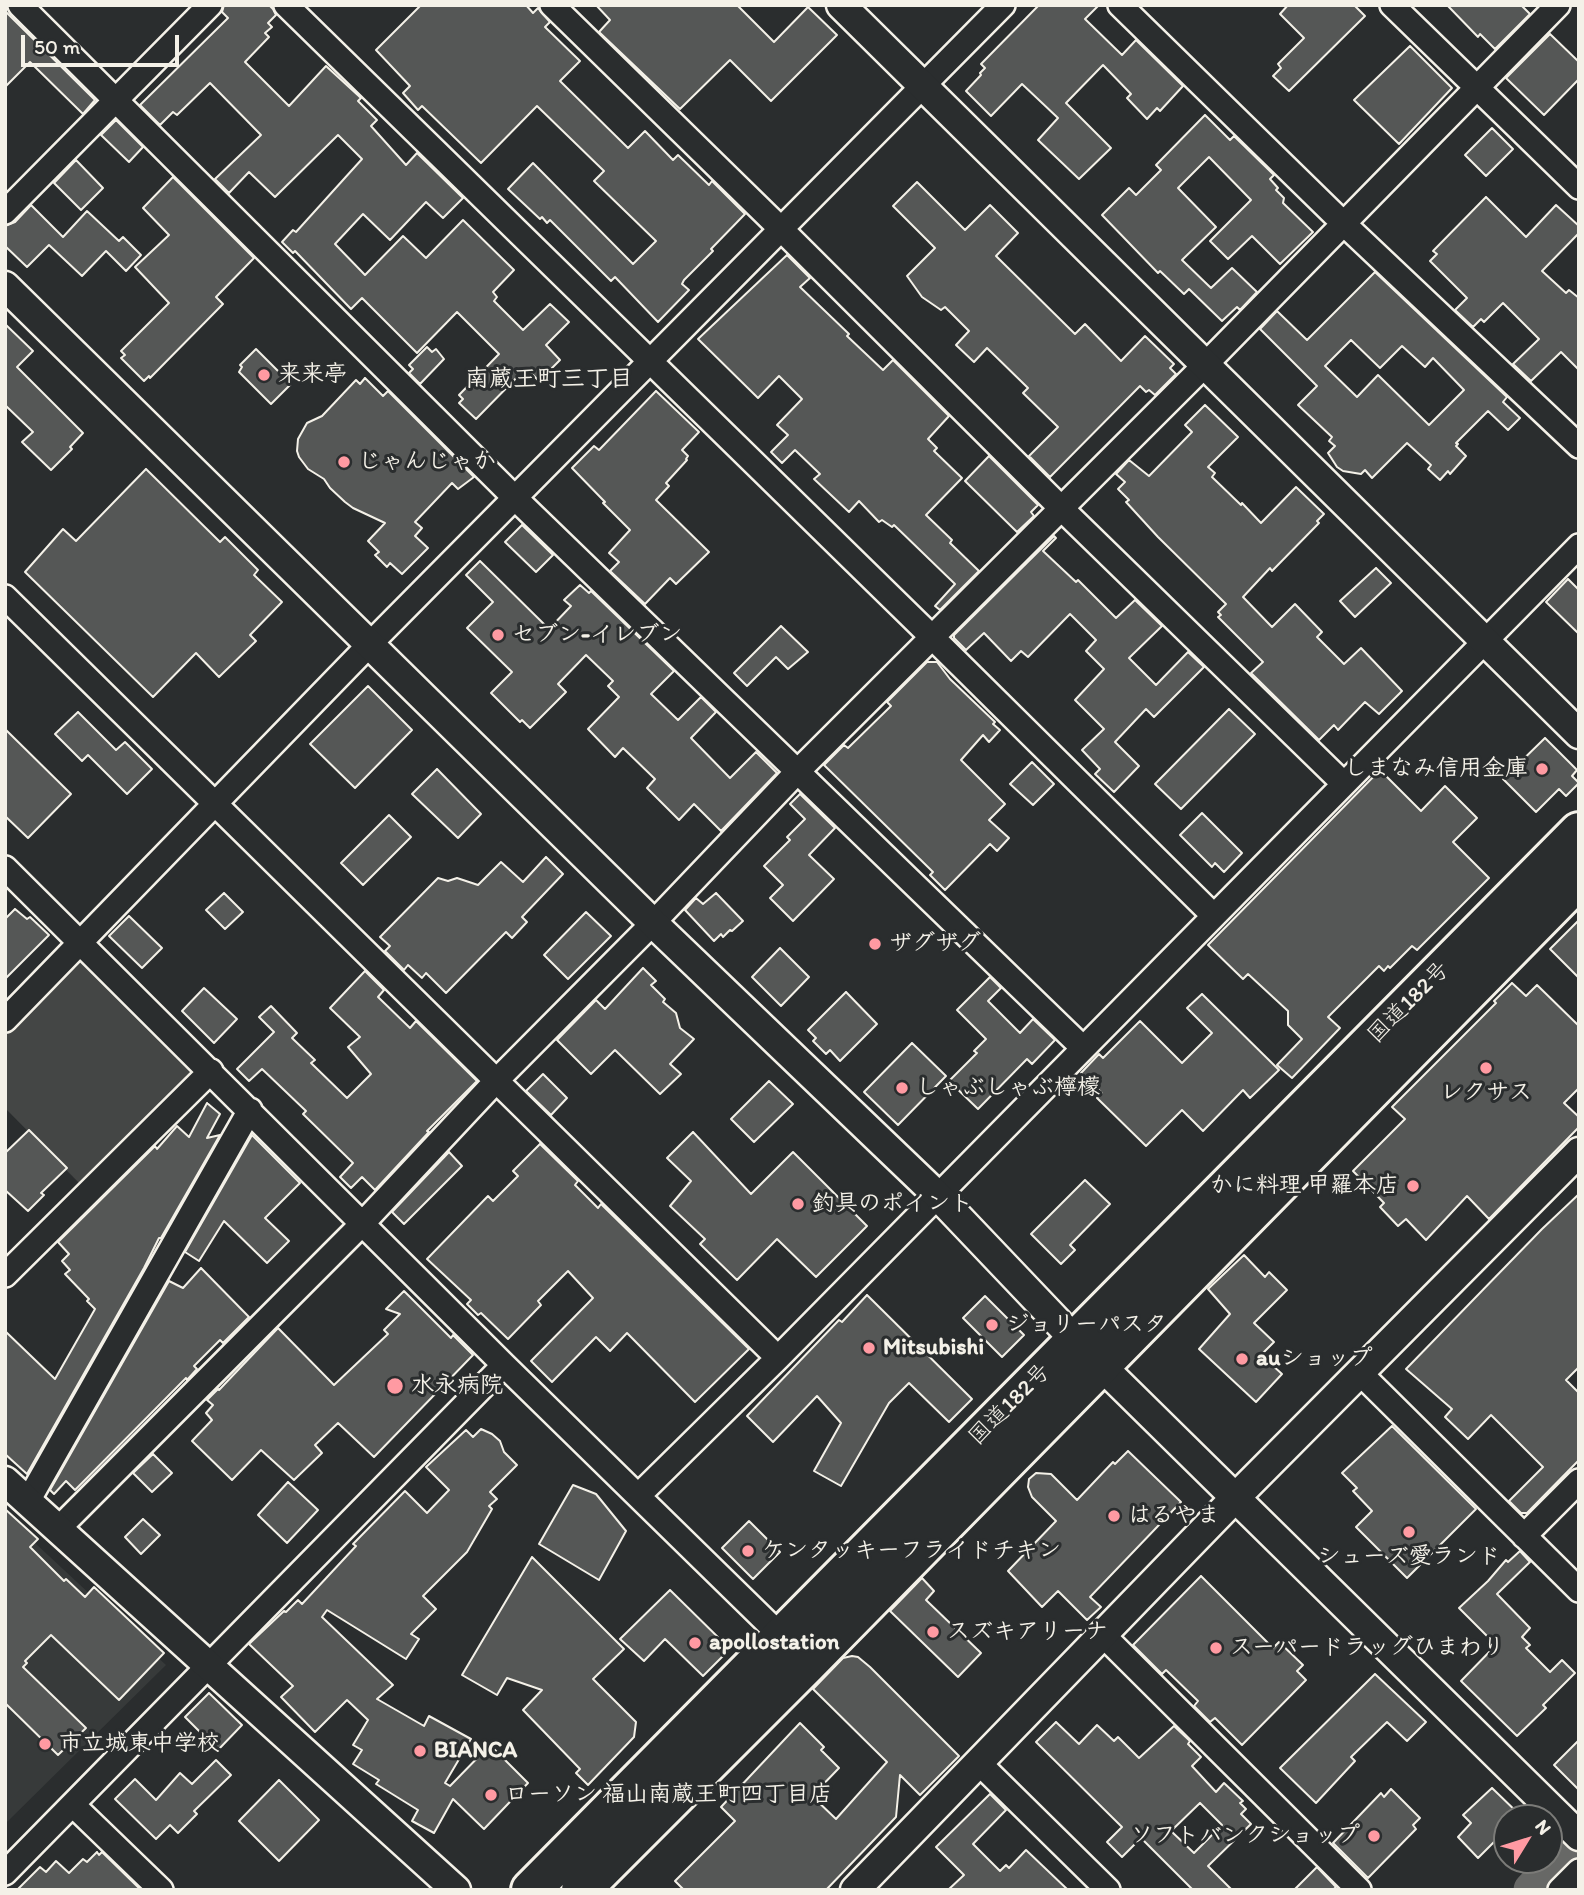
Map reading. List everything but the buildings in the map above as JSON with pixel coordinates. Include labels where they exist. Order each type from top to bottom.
[{"type":"highway","name":"国道182号","points":[[581,1890],[1579,832]]},
{"type":"highway","name":"国道182号","points":[[531,1890],[781,1636],[1088,1353],[1579,879]]},
{"type":"street","points":[[20,5],[515,498],[1083,1048]]},
{"type":"street","points":[[5,212],[210,5]]},
{"type":"street","points":[[286,5],[1214,916]]},
{"type":"street","points":[[552,5],[1343,783]]},
{"type":"street","points":[[841,5],[1579,734]]},
{"type":"street","points":[[5,1020],[371,643],[1003,5]]},
{"type":"street","points":[[1120,5],[1343,223],[1579,446]]},
{"type":"street","points":[[1392,5],[1579,187]]},
{"type":"street","points":[[58,1529],[363,1223],[798,771],[1204,366],[1558,5]]},
{"type":"street","points":[[5,286],[653,923],[937,1196],[1088,1353],[1571,1828]]},
{"type":"street","points":[[639,1494],[778,1358],[1579,546]]},
{"type":"street","points":[[5,597],[778,1358]]},
{"type":"street","points":[[5,867],[504,1365],[639,1494],[781,1636]]},
{"type":"street","points":[[5,1275],[211,1071]]},
{"type":"street","points":[[28,1502],[250,1110]]},
{"type":"street","points":[[856,1890],[1236,1497],[1579,1152]]},
{"type":"street","points":[[5,1873],[504,1365]]},
{"type":"street","points":[[1361,1374],[1579,1590]]},
{"type":"street","points":[[5,1481],[456,1890]]},
{"type":"street","points":[[1524,1536],[1579,1481]]},
{"type":"street","points":[[1102,1635],[1359,1890]]},
{"type":"street","points":[[979,1763],[1108,1890]]},
{"type":"street","points":[[73,1805],[162,1890]]},
{"type":"street","points":[[1560,1890],[1579,1871]]},
{"type":"shaded area","points":[[80,947],[205,1070],[85,1189],[5,1108],[5,1025]]},
{"type":"shaded area","name":"市立城東中学校","points":[[5,1515],[166,1665],[5,1824]]},
{"type":"waterway","points":[[1532,1890],[1579,1842]]},
{"type":"place","name":"来来亭","points":[[264,375]]},
{"type":"place","name":"じゃんじゃか","points":[[344,462]]},
{"type":"place","name":"セブン-イレブン","points":[[498,635]]},
{"type":"place","name":"しまなみ信用金庫","points":[[1542,769]]},
{"type":"place","name":"ザグザグ","points":[[875,944]]},
{"type":"place","name":"レクサス","points":[[1486,1068]]},
{"type":"place","name":"しゃぶしゃぶ檸檬","points":[[902,1088]]},
{"type":"place","name":"かに料理 甲羅本店","points":[[1413,1186]]},
{"type":"place","name":"釣具のポイント","points":[[798,1204]]},
{"type":"place","name":"ジョリーパスタ","points":[[992,1325]]},
{"type":"place","name":"Mitsubishi","points":[[869,1348]]},
{"type":"place","name":"auショップ","points":[[1242,1359]]},
{"type":"place","name":"水永病院","points":[[395,1386]]},
{"type":"place","name":"はるやま","points":[[1114,1516]]},
{"type":"place","name":"シューズ愛ランド","points":[[1409,1532]]},
{"type":"place","name":"ケンタッキーフライドチキン","points":[[748,1551]]},
{"type":"place","name":"スズキアリーナ","points":[[933,1632]]},
{"type":"place","name":"apollostation","points":[[695,1643]]},
{"type":"place","name":"スーパードラッグひまわり","points":[[1216,1648]]},
{"type":"place","name":"市立城東中学校","points":[[45,1744]]},
{"type":"place","name":"BIANCA","points":[[420,1751]]},
{"type":"place","name":"ローソン 福山南蔵王町四丁目店","points":[[491,1795]]},
{"type":"place","name":"ソフトバンクショップ","points":[[1374,1836]]},
{"type":"district","name":"南蔵王町三丁目","points":[[549,380]]}]
